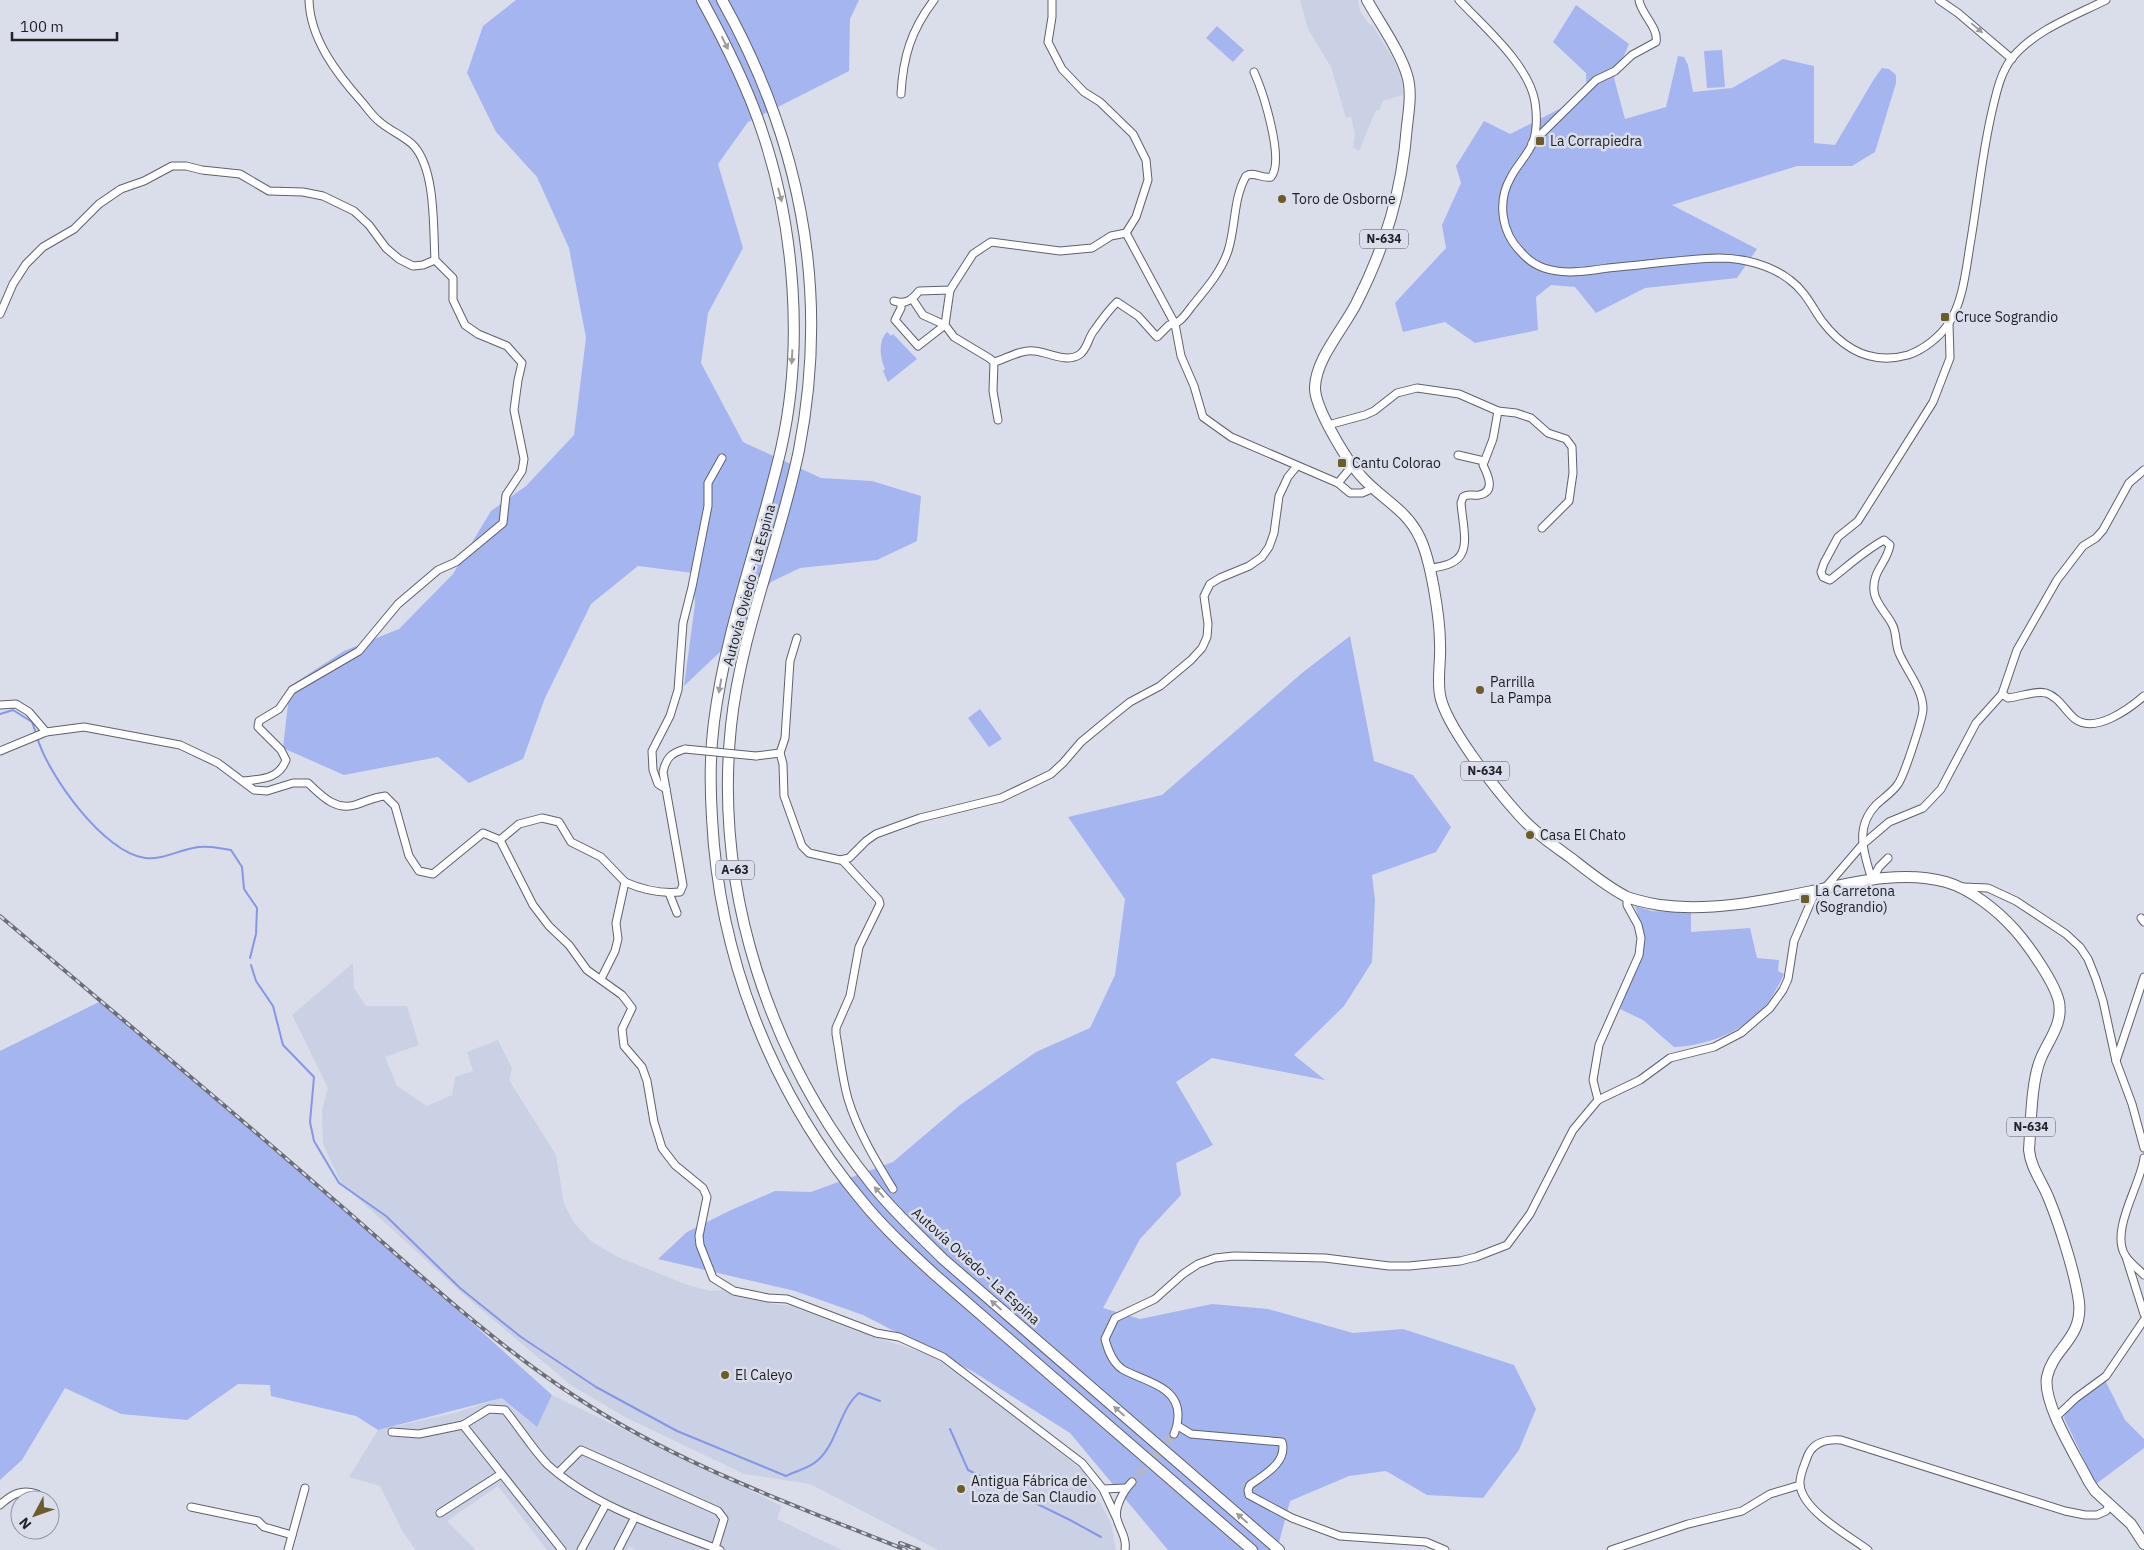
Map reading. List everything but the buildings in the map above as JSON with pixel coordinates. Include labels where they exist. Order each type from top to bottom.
[{"type":"highway","name":"Autovía Oviedo - La Espina","points":[[702,0],[744,83],[763,132],[782,204],[790,268],[794,332],[790,391],[782,446],[726,651],[713,724],[711,792],[714,859],[725,924],[742,986],[763,1042],[790,1096],[824,1151],[862,1201],[896,1239],[1252,1550]]},
{"type":"highway","name":"Autovía Oviedo - La Espina","points":[[722,0],[760,74],[781,128],[800,200],[809,268],[811,333],[808,392],[799,451],[744,650],[731,726],[728,790],[732,856],[742,918],[758,979],[780,1034],[806,1087],[837,1138],[873,1186],[898,1214],[943,1259],[1278,1550]]},
{"type":"highway","name":"N-634","points":[[1367,0],[1407,74],[1409,95],[1405,152],[1396,205],[1383,244],[1356,303],[1320,365],[1314,392],[1318,406],[1328,426],[1361,477],[1403,512],[1422,541],[1429,568],[1441,646],[1438,677],[1440,694],[1443,709],[1450,723],[1519,816],[1607,885],[1628,897],[1663,906],[1688,907],[1752,902],[1872,880],[1923,878],[1961,887],[1995,911],[2027,943],[2058,999],[2059,1021],[2036,1068],[2029,1150],[2031,1164],[2052,1207],[2075,1282],[2079,1303],[2079,1317],[2075,1330],[2054,1362],[2047,1380],[2047,1392],[2056,1417],[2089,1482],[2095,1491],[2131,1524],[2144,1544]]},
{"type":"street","points":[[244,781],[277,774],[283,768],[286,760],[281,750],[258,728],[258,721],[279,709],[292,690],[359,652],[398,604],[438,570],[456,562],[504,523],[506,495],[522,471],[524,459],[514,410],[522,363],[507,346],[478,334],[465,325],[453,300],[453,278],[435,260],[429,175],[414,146],[379,122],[345,82],[331,62],[314,28],[309,13],[309,0]]},
{"type":"street","points":[[901,94],[906,50],[925,11],[934,0]]},
{"type":"street","points":[[950,290],[919,291],[913,300],[897,302],[901,308],[895,320],[918,346],[945,325],[950,290],[972,254],[991,242],[1060,251],[1092,248],[1111,236],[1126,233],[1136,217],[1148,180],[1146,160],[1133,134],[1100,102],[1084,92],[1062,69],[1048,42],[1052,17],[1052,0]]},
{"type":"street","points":[[1459,0],[1516,63],[1530,86],[1535,101],[1536,126],[1532,144]]},
{"type":"street","points":[[1639,0],[1640,7],[1656,34],[1656,42],[1632,55],[1615,71],[1596,80],[1532,144],[1510,177],[1503,198],[1503,219],[1509,237],[1529,261],[1546,269],[1575,272],[1721,258],[1766,266],[1791,280],[1809,300],[1822,321],[1849,349],[1872,358],[1887,359],[1910,354],[1933,341],[1949,324],[1959,301],[1967,268],[1989,122],[2000,81],[2012,59],[2033,38],[2106,0]]},
{"type":"street","points":[[1939,0],[1958,13],[2012,59]]},
{"type":"street","points":[[994,362],[1034,350],[1060,357],[1080,355],[1087,346],[1091,334],[1117,302],[1138,316],[1157,337],[1169,324],[1175,324],[1182,318],[1210,285],[1228,250],[1238,196],[1246,176],[1254,174],[1266,178],[1271,177],[1275,168],[1274,139],[1263,92],[1254,72]]},
{"type":"street","points":[[0,314],[12,284],[26,264],[43,247],[74,229],[99,204],[122,189],[144,181],[172,166],[186,166],[202,170],[240,174],[269,192],[303,192],[323,196],[354,211],[370,226],[386,248],[399,259],[413,266],[423,265],[435,260]]},
{"type":"street","points":[[1126,233],[1175,324],[1181,356],[1194,386],[1203,417],[1231,437],[1297,466],[1313,471],[1338,483],[1350,493],[1362,493],[1374,488]]},
{"type":"street","points":[[913,300],[923,315],[945,325],[954,337],[994,362]]},
{"type":"street","points":[[1872,880],[1862,845],[1868,814],[1898,785],[1905,769],[1923,709],[1920,697],[1898,652],[1894,626],[1874,592],[1876,572],[1889,554],[1890,546],[1884,540],[1853,559],[1830,580],[1823,578],[1821,572],[1838,537],[1858,521],[1933,402],[1950,358],[1949,324]]},
{"type":"street","points":[[994,362],[993,391],[998,420]]},
{"type":"street","points":[[1328,426],[1365,415],[1374,411],[1397,393],[1417,388],[1466,396],[1498,411],[1531,418],[1548,433],[1566,439],[1572,447],[1573,473],[1569,501],[1542,528]]},
{"type":"street","points":[[1429,568],[1450,565],[1458,560],[1462,554],[1464,543],[1461,503],[1466,494],[1479,495],[1488,490],[1490,482],[1483,465],[1494,439],[1498,411]]},
{"type":"street","points":[[1458,455],[1484,461]]},
{"type":"street","points":[[666,789],[658,784],[652,770],[652,751],[670,716],[678,690],[683,623],[708,506],[708,482],[722,458]]},
{"type":"street","points":[[1338,483],[1353,465]]},
{"type":"street","points":[[797,638],[790,662],[785,738],[780,753],[783,764],[784,796],[802,846],[809,853],[842,860],[849,858],[876,834],[920,818],[1001,798],[1051,774],[1063,763],[1080,742],[1130,702],[1160,686],[1192,660],[1202,648],[1207,637],[1208,624],[1204,596],[1210,584],[1249,566],[1262,557],[1269,547],[1274,533],[1279,496],[1288,477],[1297,466]]},
{"type":"street","points":[[1825,888],[1862,845],[1889,822],[1923,808],[1935,797],[1955,766],[1976,723],[2002,694],[2017,650],[2057,580],[2083,546],[2096,538],[2129,483],[2144,470]]},
{"type":"street","points":[[2002,694],[2008,698],[2038,692],[2046,693],[2060,703],[2076,720],[2090,723],[2114,718],[2144,696]]},
{"type":"street","points":[[0,705],[16,704],[29,712],[43,734]]},
{"type":"street","points":[[0,751],[43,734],[84,727],[180,745],[218,763],[254,790],[267,791],[293,783],[308,783],[325,798],[339,806],[353,806],[375,797],[385,796],[395,806],[409,856],[419,871],[426,873],[433,874],[483,833],[500,840],[534,905],[549,926],[569,946],[587,970],[622,995],[632,1008],[622,1029],[624,1046],[642,1067],[647,1081],[654,1122],[662,1148],[675,1166],[703,1188],[707,1198],[700,1245],[713,1278],[734,1290],[768,1298],[788,1299],[876,1334],[898,1337],[943,1357],[1082,1463],[1103,1489],[1124,1534],[1125,1550]]},
{"type":"street","points":[[500,840],[519,824],[542,818],[559,822],[571,842],[601,857],[625,882],[644,890],[669,893],[680,892],[683,885],[663,772],[666,760],[674,752],[685,749],[756,756],[780,753]]},
{"type":"street","points":[[1872,880],[1878,867],[1888,858]]},
{"type":"street","points":[[842,860],[879,900],[880,904],[859,946],[850,996],[836,1028],[836,1034],[848,1099],[855,1119],[866,1143],[893,1189]]},
{"type":"street","points":[[601,979],[615,951],[618,939],[616,923],[625,882]]},
{"type":"street","points":[[1961,887],[1988,888],[2016,901],[2066,934],[2080,946],[2088,959],[2103,1002],[2116,1061],[2132,1104],[2144,1148]]},
{"type":"street","points":[[1174,1434],[1178,1426],[1178,1409],[1171,1396],[1157,1385],[1121,1368],[1113,1360],[1105,1339],[1115,1318],[1155,1299],[1182,1274],[1198,1264],[1215,1258],[1234,1256],[1325,1258],[1369,1264],[1409,1266],[1460,1261],[1507,1244],[1525,1224],[1573,1130],[1598,1100],[1640,1080],[1670,1058],[1714,1047],[1741,1033],[1761,1017],[1778,998],[1788,979],[1794,941],[1813,897],[1813,891]]},
{"type":"street","points":[[669,893],[677,913]]},
{"type":"street","points":[[1598,1100],[1593,1080],[1599,1045],[1639,955],[1641,938],[1638,925],[1627,905],[1628,897]]},
{"type":"street","points":[[2116,1061],[2144,976]]},
{"type":"street","points":[[2144,1158],[2123,1226],[2122,1235],[2126,1256],[2144,1314]]},
{"type":"street","points":[[2126,1256],[2144,1275]]},
{"type":"street","points":[[2056,1417],[2076,1398],[2106,1376],[2144,1320]]},
{"type":"street","points":[[392,1432],[419,1434],[463,1425],[489,1409],[505,1410],[546,1463],[577,1489],[635,1517],[717,1549],[724,1519],[718,1511],[581,1450],[558,1473]]},
{"type":"street","points":[[463,1425],[562,1550]]},
{"type":"street","points":[[1178,1426],[1191,1434],[1282,1442],[1284,1450],[1280,1460],[1250,1486],[1248,1490],[1249,1495],[1255,1500],[1292,1518],[1340,1536],[1426,1542],[1445,1550]]},
{"type":"street","points":[[1868,1550],[1806,1502],[1800,1484],[1810,1452],[1821,1442],[1831,1439],[1852,1443],[2043,1504],[2085,1515],[2097,1515],[2106,1511],[2110,1504]]},
{"type":"street","points":[[440,1513],[501,1474]]},
{"type":"street","points":[[1611,1550],[1688,1524],[1742,1511],[1770,1494],[1800,1484]]},
{"type":"street","points":[[1103,1489],[1129,1485],[1119,1505],[1116,1517]]},
{"type":"street","points":[[288,1550],[305,1488]]},
{"type":"street","points":[[581,1550],[606,1504]]},
{"type":"street","points":[[191,1507],[258,1521],[264,1527],[292,1535]]},
{"type":"street","points":[[618,1550],[635,1517]]},
{"type":"shaded area","points":[[516,0],[859,0],[850,19],[849,71],[748,122],[718,164],[743,248],[708,313],[701,363],[743,442],[821,478],[872,481],[921,496],[917,541],[877,560],[800,568],[771,582],[736,637],[684,686],[695,604],[693,573],[638,566],[591,604],[545,698],[523,759],[469,783],[438,757],[344,775],[283,748],[290,686],[344,651],[399,629],[453,574],[491,511],[526,486],[574,435],[586,338],[569,248],[537,177],[496,132],[467,73],[483,26]]},
{"type":"shaded area","points":[[1300,0],[1358,0],[1360,11],[1368,23],[1373,26],[1401,76],[1403,95],[1383,101],[1379,111],[1376,110],[1359,151],[1353,147],[1355,134],[1351,117],[1346,118],[1331,67],[1308,29]]},
{"type":"shaded area","points":[[1576,5],[1629,44],[1614,78],[1625,119],[1666,107],[1678,56],[1684,57],[1688,65],[1693,92],[1732,88],[1783,59],[1814,66],[1814,143],[1835,145],[1882,68],[1889,69],[1896,75],[1896,83],[1875,152],[1852,166],[1797,166],[1672,205],[1757,249],[1737,278],[1645,288],[1596,313],[1575,287],[1551,285],[1536,297],[1538,330],[1475,343],[1445,322],[1403,332],[1395,303],[1446,248],[1442,225],[1461,183],[1456,166],[1484,121],[1510,134],[1587,95],[1586,73],[1553,42]]},
{"type":"shaded area","points":[[1217,26],[1244,50],[1233,62],[1206,38]]},
{"type":"shaded area","points":[[1722,50],[1725,87],[1707,88],[1704,51]]},
{"type":"shaded area","points":[[887,332],[891,336],[893,334],[917,359],[888,382],[883,371],[885,369],[881,350],[882,340]]},
{"type":"shaded area","points":[[1350,636],[1374,761],[1413,775],[1451,827],[1436,852],[1372,875],[1375,900],[1372,962],[1344,1006],[1294,1055],[1325,1080],[1212,1058],[1176,1082],[1213,1145],[1176,1163],[1181,1195],[1140,1239],[1103,1308],[1140,1319],[1212,1304],[1268,1309],[1353,1333],[1403,1329],[1514,1365],[1536,1409],[1519,1450],[1483,1498],[1427,1495],[1386,1471],[1349,1476],[1290,1501],[1277,1550],[1168,1550],[1070,1433],[972,1371],[863,1315],[795,1291],[658,1259],[687,1232],[775,1191],[811,1192],[893,1162],[960,1105],[1036,1052],[1090,1028],[1115,975],[1125,899],[1068,817],[1162,795],[1302,673]]},
{"type":"shaded area","points":[[980,709],[1002,739],[989,747],[968,718]]},
{"type":"shaded area","points":[[1635,906],[1652,911],[1691,913],[1691,932],[1750,928],[1757,958],[1779,960],[1778,971],[1784,974],[1762,1010],[1733,1032],[1709,1041],[1674,1047],[1643,1020],[1620,1009],[1642,955],[1644,933]]},
{"type":"shaded area","points":[[353,963],[354,988],[366,1006],[407,1006],[419,1045],[385,1057],[397,1086],[427,1106],[452,1095],[455,1077],[473,1071],[467,1052],[498,1040],[512,1068],[509,1080],[556,1155],[564,1204],[574,1223],[592,1242],[618,1257],[685,1284],[710,1291],[722,1290],[774,1304],[791,1306],[856,1331],[931,1355],[981,1390],[1084,1472],[1111,1523],[1116,1550],[938,1550],[810,1484],[744,1474],[627,1418],[572,1386],[472,1302],[341,1183],[323,1144],[322,1110],[328,1088],[292,1015]]},
{"type":"shaded area","points":[[101,1001],[332,1197],[552,1395],[537,1427],[502,1398],[378,1430],[356,1416],[271,1396],[270,1385],[238,1384],[187,1420],[121,1414],[65,1388],[22,1460],[0,1480],[0,1051]]},
{"type":"shaded area","points":[[2106,1382],[2125,1420],[2144,1439],[2144,1448],[2096,1484],[2064,1418],[2066,1412],[2075,1401]]},
{"type":"shaded area","points":[[552,1395],[782,1506],[777,1519],[842,1550],[635,1550],[629,1546],[627,1550],[547,1550],[498,1486],[447,1521],[476,1550],[416,1550],[404,1534],[380,1486],[349,1477],[378,1430],[454,1413],[502,1398],[537,1427]]},
{"type":"waterway","points":[[0,714],[13,710],[32,722],[36,733]]},
{"type":"waterway","points":[[37,737],[53,771],[65,791],[80,810],[96,828],[129,853],[151,858],[163,857],[198,847],[231,850],[242,867],[244,889],[257,908],[256,934],[250,958]]},
{"type":"waterway","points":[[251,965],[256,981],[273,1006],[283,1045],[314,1077],[310,1122],[314,1141],[339,1183],[386,1216],[460,1288],[521,1337],[596,1387],[677,1431],[786,1476],[811,1465],[825,1453],[847,1408],[859,1393],[880,1401]]},
{"type":"waterway","points":[[950,1429],[968,1470],[1101,1537]]},
{"type":"tunnel","points":[[1132,1482],[1174,1434]]},
{"type":"railway","points":[[0,916],[451,1302],[512,1352],[544,1375],[615,1421],[695,1463],[737,1482],[906,1550]]},
{"type":"railway","points":[[900,1543],[919,1550]]},
{"type":"place","name":"La Corrapiedra","points":[[1540,141]]},
{"type":"place","name":"Toro de Osborne","points":[[1282,199]]},
{"type":"place","name":"Cruce Sograndio","points":[[1945,317]]},
{"type":"place","name":"Cantu Colorao","points":[[1342,463]]},
{"type":"place","name":"Parrilla La Pampa","points":[[1480,690]]},
{"type":"place","name":"Casa El Chato","points":[[1530,835]]},
{"type":"place","name":"La Carretona (Sograndio)","points":[[1805,899]]},
{"type":"place","name":"El Caleyo","points":[[725,1375]]},
{"type":"place","name":"Antigua Fábrica de Loza de San Claudio","points":[[961,1489]]}]
